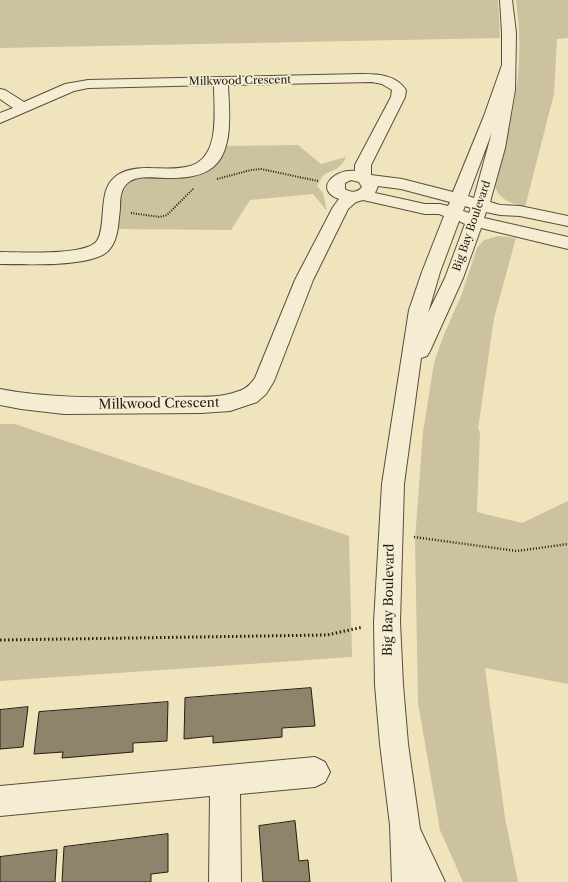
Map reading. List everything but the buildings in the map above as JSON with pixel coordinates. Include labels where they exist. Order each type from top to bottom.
[{"type":"street","name":"Big Bay Boulevard","points":[[409,376],[454,278],[477,214],[504,118],[508,90],[507,67],[509,33],[506,0]]},
{"type":"street","name":"Big Bay Boulevard","points":[[408,882],[405,825],[394,744],[387,622],[393,484],[419,310],[451,207],[491,116],[507,67]]},
{"type":"street","name":"Milkwood Crescent","points":[[0,119],[70,87],[78,85],[374,78],[396,85],[400,90],[398,97],[354,186],[304,280],[264,381],[257,391],[247,397],[214,404],[139,406],[53,405],[0,397]]},
{"type":"street","points":[[0,258],[76,256],[97,252],[104,246],[107,237],[113,194],[115,187],[121,180],[142,173],[193,171],[203,167],[212,160],[221,141],[221,82]]},
{"type":"street","points":[[0,93],[23,108]]},
{"type":"street","points":[[354,186],[425,209],[451,207],[568,243]]},
{"type":"street","points":[[477,214],[500,210],[520,211],[568,221]]},
{"type":"street","points":[[500,210],[519,219],[568,230]]},
{"type":"street","points":[[0,800],[314,772]]},
{"type":"street","points":[[225,781],[225,882]]},
{"type":"street","name":"Big Bay Boulevard","points":[[405,825],[429,882]]},
{"type":"path","points":[[215,180],[251,170],[261,169],[354,186]]},
{"type":"path","points":[[110,214],[128,213],[160,217],[164,216],[167,215],[198,186]]},
{"type":"path","points":[[390,533],[518,551],[568,544]]},
{"type":"path","points":[[0,640],[327,635],[387,622]]},
{"type":"shaded area","points":[[0,0],[498,0],[500,38],[0,48]]},
{"type":"shaded area","points":[[516,0],[568,0],[568,38],[557,39],[554,94],[525,207],[510,202],[502,197],[498,193],[495,184],[505,148],[516,90],[519,52],[519,25]]},
{"type":"shaded area","points":[[298,145],[321,164],[346,157],[340,166],[322,177],[317,186],[323,193],[327,211],[313,194],[250,200],[231,230],[117,229],[123,182],[130,179],[180,177],[225,146]]},
{"type":"shaded area","points":[[498,236],[516,238],[494,318],[478,429],[480,432],[477,512],[522,523],[568,501],[568,684],[485,668],[505,818],[518,882],[463,882],[440,830],[418,703],[415,539],[423,432],[434,363],[443,337],[461,296],[477,248],[484,240]]},
{"type":"shaded area","points":[[0,424],[15,424],[349,536],[352,657],[0,681]]}]
